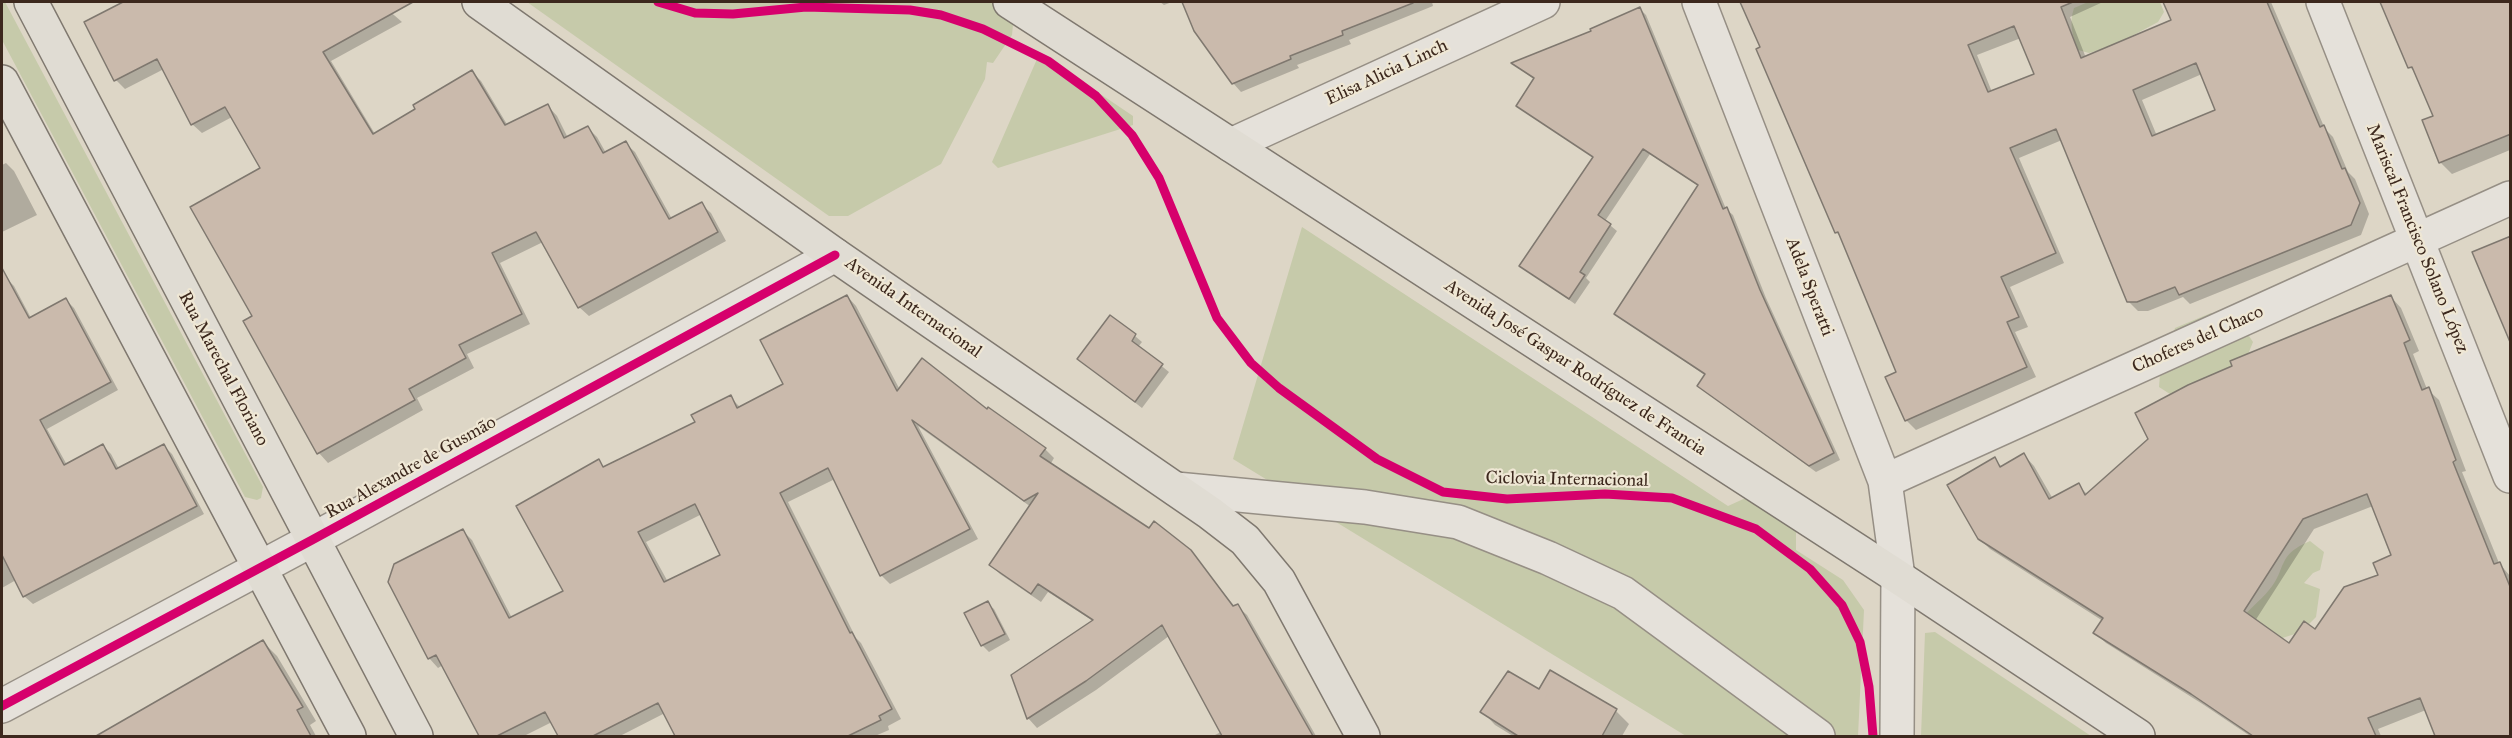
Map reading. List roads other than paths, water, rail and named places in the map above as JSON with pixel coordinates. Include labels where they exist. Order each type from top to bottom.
[{"type":"main road","name":"Rua Marechal Floriano","points":[[31,2],[416,736]]},
{"type":"main road","name":"Avenida Internacional","points":[[479,2],[835,255],[1176,489],[1245,540],[1280,581],[1363,736]]},
{"type":"main road","name":"Avenida José Gaspar Rodríguez de Francia","points":[[1010,2],[1048,16],[1231,145],[2138,736]]},
{"type":"main road","points":[[2,82],[349,736]]},
{"type":"street","name":"Elisa Alicia Linch","points":[[1231,145],[1543,2]]},
{"type":"street","name":"Adela Speratti","points":[[1699,2],[1885,482],[1898,578],[1897,736]]},
{"type":"street","name":"Mariscal Francisco Solano López","points":[[2322,2],[2511,476]]},
{"type":"street","name":"Choferes del Chaco","points":[[1885,482],[2511,198]]},
{"type":"street","name":"Rua Alexandre de Gusmão","points":[[2,706],[835,255]]},
{"type":"street","points":[[1176,489],[1365,507],[1458,522],[1548,558],[1623,593],[1818,736]]}]
